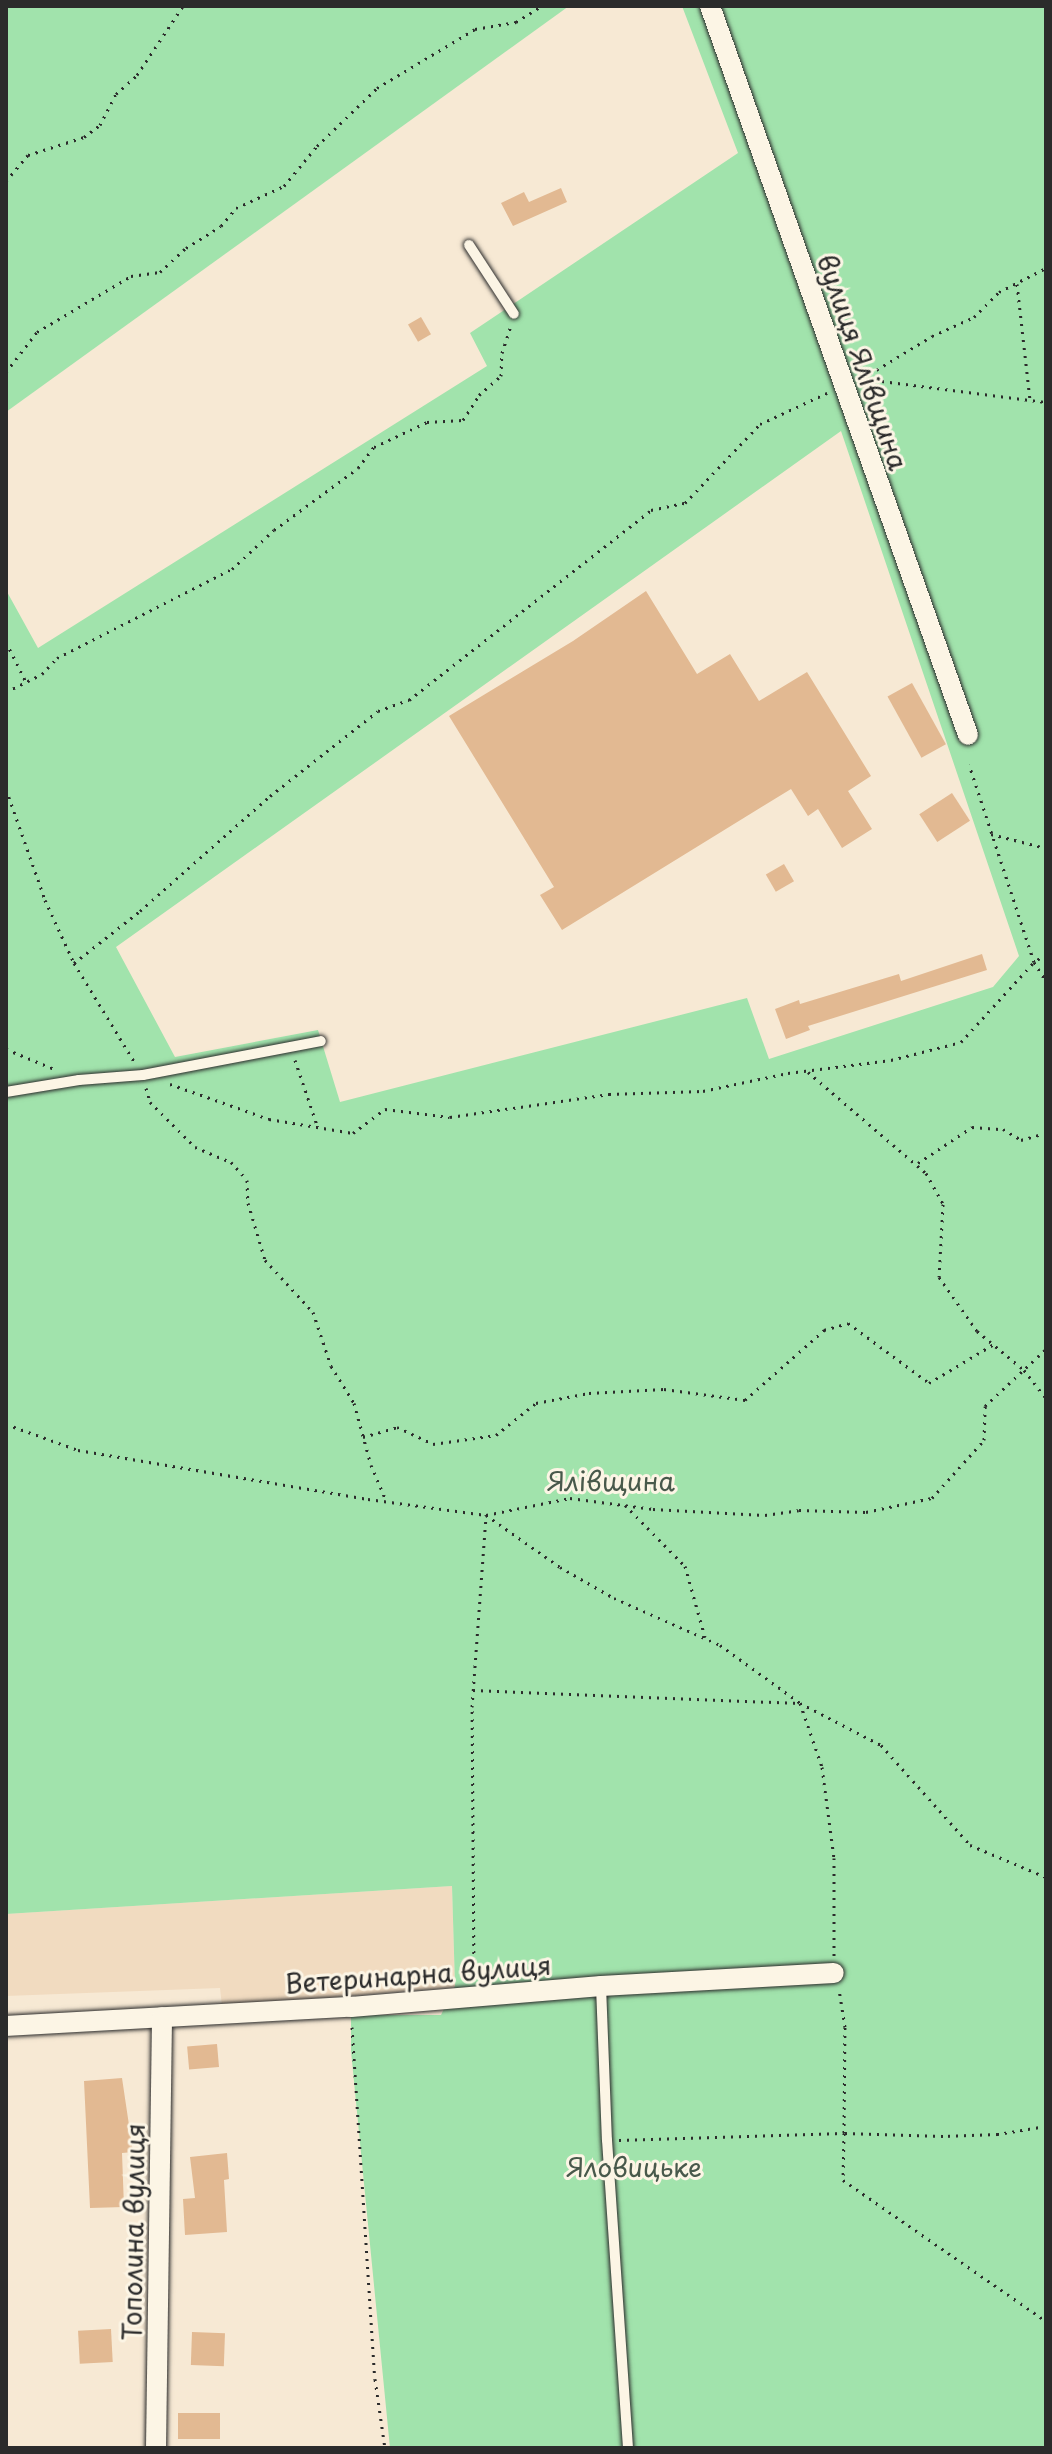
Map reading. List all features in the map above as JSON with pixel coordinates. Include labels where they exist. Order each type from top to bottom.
[{"type":"street","name":"вулиця Ялівщина","points":[[710,6],[853,382],[968,735]]},
{"type":"street","name":"Ветеринарна вулиця","points":[[6,2026],[351,2007],[601,1986],[834,1973]]},
{"type":"street","name":"Тополина вулиця","points":[[156,2448],[162,2017]]},
{"type":"lane","points":[[469,245],[514,314]]},
{"type":"lane","points":[[6,1092],[79,1080],[143,1075],[321,1041]]},
{"type":"lane","points":[[601,1986],[607,2140],[628,2448]]},
{"type":"path","points":[[6,181],[28,155],[84,137],[100,125],[116,94],[137,75],[183,6]]},
{"type":"path","points":[[6,372],[37,332],[131,276],[160,272],[186,248],[221,226],[236,208],[284,186],[317,146],[377,88],[475,29],[516,22],[542,6]]},
{"type":"path","points":[[74,963],[140,911],[270,796],[378,711],[409,700],[651,510],[685,503],[760,424],[853,382],[932,336],[974,317],[999,292],[1046,268]]},
{"type":"path","points":[[1017,283],[1030,399]]},
{"type":"path","points":[[6,692],[42,674],[57,658],[232,569],[274,530],[358,468],[374,447],[427,422],[463,420],[479,395],[501,376],[502,353],[514,314]]},
{"type":"path","points":[[853,382],[1046,402]]},
{"type":"path","points":[[6,642],[26,682]]},
{"type":"path","points":[[969,764],[1034,962],[1046,981]]},
{"type":"path","points":[[6,789],[45,900],[74,963],[143,1075],[150,1102],[195,1147],[231,1162],[247,1180],[248,1203],[265,1260],[313,1312],[331,1366],[354,1403],[362,1437],[386,1501]]},
{"type":"path","points":[[991,834],[1046,848]]},
{"type":"path","points":[[143,1075],[269,1119],[353,1133],[385,1109],[450,1117],[609,1094],[703,1091],[806,1071],[891,1060],[961,1042],[1034,962],[1046,954]]},
{"type":"path","points":[[6,1049],[79,1080]]},
{"type":"path","points":[[291,1049],[317,1127]]},
{"type":"path","points":[[806,1071],[876,1134],[918,1163],[941,1194],[939,1277],[977,1331],[1024,1370],[1046,1398]]},
{"type":"path","points":[[918,1163],[972,1127],[1003,1129],[1021,1140],[1046,1133]]},
{"type":"path","points":[[362,1437],[397,1427],[433,1444],[496,1435],[536,1403],[589,1393],[664,1389],[745,1400],[824,1330],[848,1323],[929,1383],[994,1344]]},
{"type":"path","points":[[6,1424],[78,1450],[486,1515],[570,1498],[765,1515],[799,1510],[866,1512],[932,1498],[984,1440],[985,1406],[1046,1349]]},
{"type":"path","points":[[625,1505],[685,1566],[706,1639]]},
{"type":"path","points":[[486,1515],[560,1567],[614,1598],[720,1645],[800,1703],[881,1745],[970,1845],[1046,1877]]},
{"type":"path","points":[[474,1997],[473,1690],[486,1515]]},
{"type":"path","points":[[473,1690],[800,1703]]},
{"type":"path","points":[[800,1703],[822,1767],[834,1858],[834,1973],[845,2027],[843,2180],[1046,2321]]},
{"type":"path","points":[[351,2007],[375,2379],[385,2448]]},
{"type":"path","points":[[607,2140],[844,2133],[956,2135],[1046,2126]]},
{"type":"shaded area","points":[[452,1886],[455,1987],[222,2006],[220,1988],[6,1996],[6,1914]]},
{"type":"green space","points":[[6,6],[569,6],[6,412]]},
{"type":"green space","name":"Ялівщина","points":[[682,6],[1046,6],[1046,2448],[390,2448],[351,2051],[351,2015],[441,2015],[455,1986],[452,1886],[6,1914],[6,590],[38,648],[487,366],[470,333],[738,153]],"holes":[[[841,431],[1019,956],[993,987],[769,1059],[747,998],[340,1102],[318,1030],[175,1057],[116,947]]]},
{"type":"building","points":[[561,188],[567,202],[513,226],[501,203],[524,192],[529,202]]},
{"type":"building","points":[[421,317],[431,334],[418,342],[408,324]]},
{"type":"building","points":[[646,591],[697,674],[730,654],[759,701],[807,672],[871,776],[848,791],[872,829],[842,848],[818,809],[808,816],[791,789],[562,930],[540,895],[554,887],[449,716],[573,641]]},
{"type":"building","points":[[912,683],[946,744],[921,758],[888,697]]},
{"type":"building","points":[[952,793],[970,821],[937,842],[919,814]]},
{"type":"building","points":[[784,864],[794,881],[776,892],[766,875]]},
{"type":"building","points":[[982,954],[987,970],[808,1026],[810,1030],[786,1039],[775,1009],[899,974],[901,981]]},
{"type":"building","points":[[217,2044],[219,2067],[189,2070],[187,2047]]},
{"type":"building","points":[[122,2078],[133,2152],[122,2153],[124,2207],[90,2208],[84,2081]]},
{"type":"building","points":[[227,2153],[229,2179],[224,2180],[227,2232],[185,2235],[183,2199],[195,2198],[190,2157]]},
{"type":"building","points":[[111,2329],[113,2362],[80,2364],[78,2331]]},
{"type":"building","points":[[192,2332],[225,2333],[224,2366],[191,2365]]},
{"type":"building","points":[[178,2413],[220,2413],[220,2439],[178,2439]]},
{"type":"park label","name":"Яловицьке","points":[[634,2167]]}]
